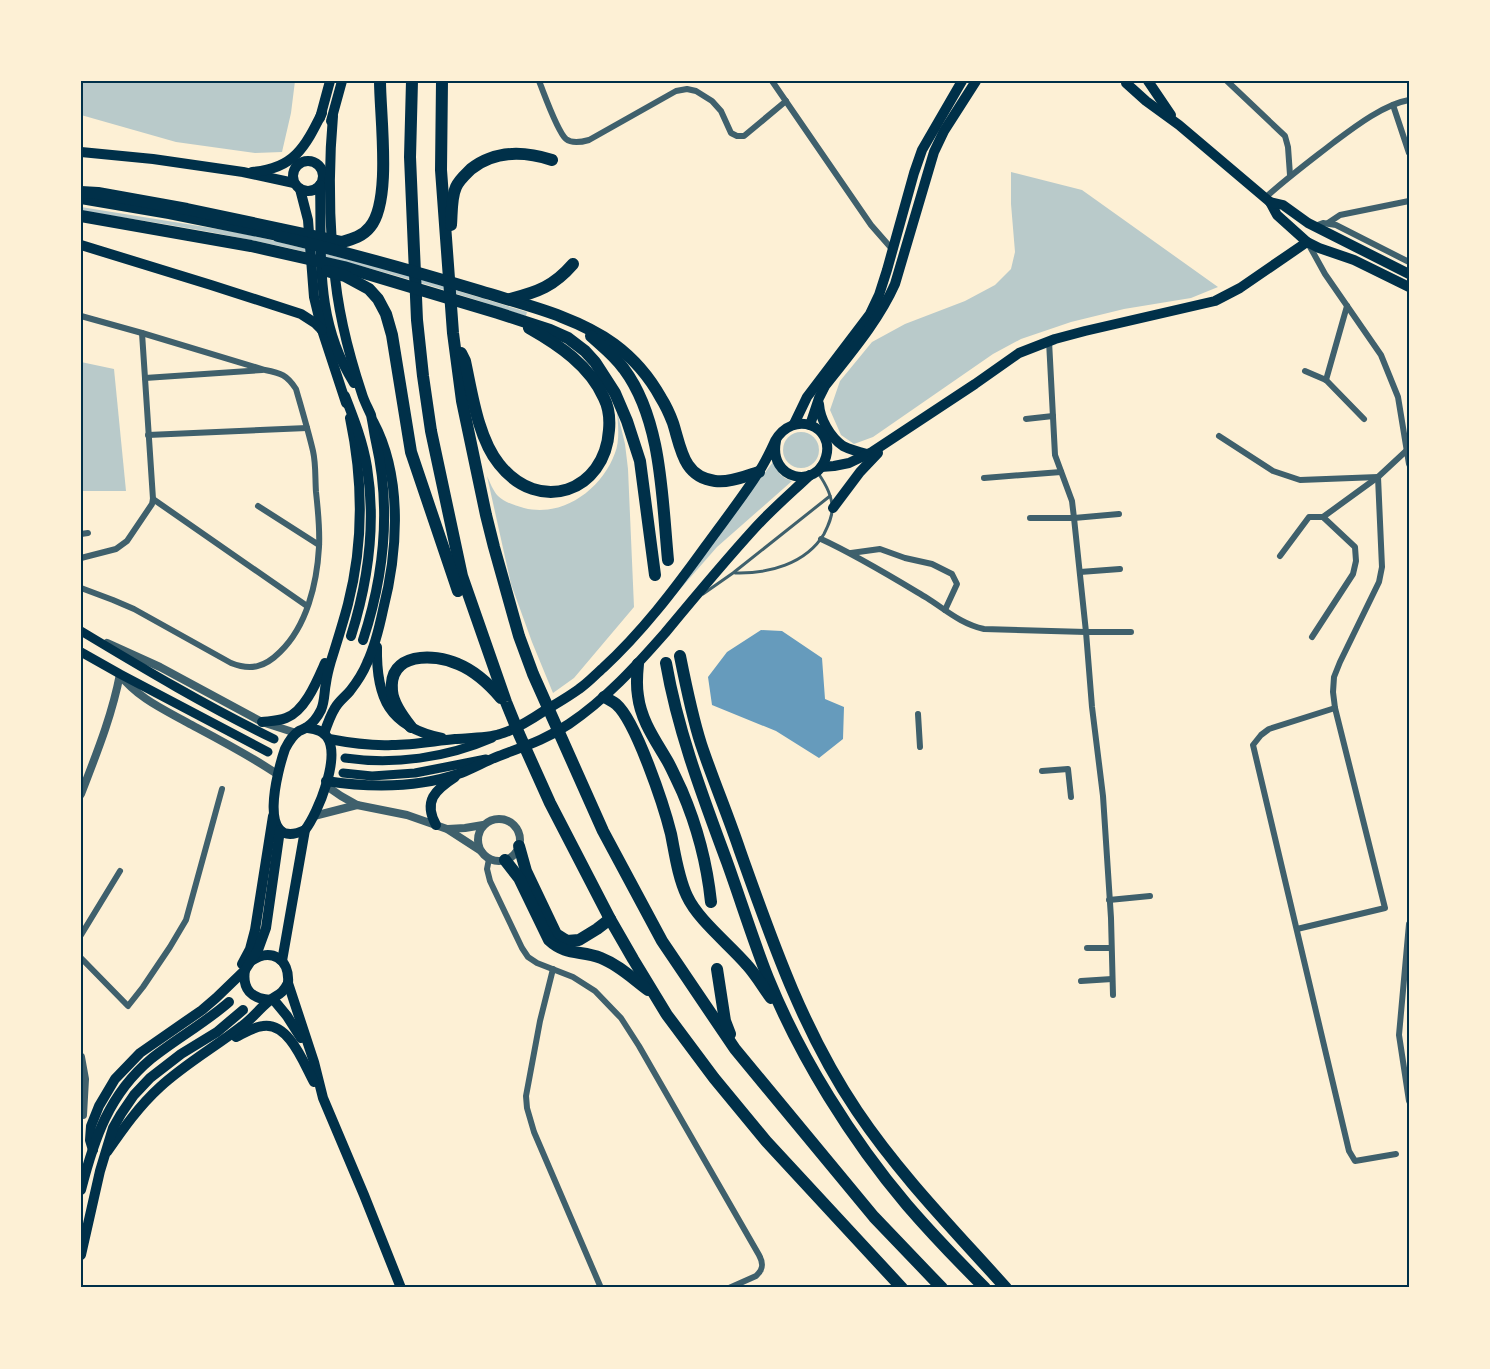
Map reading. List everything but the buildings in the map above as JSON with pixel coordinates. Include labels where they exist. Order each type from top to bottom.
[{"type":"highway","points":[[343,246],[369,228],[380,207],[383,171],[380,81]]},
{"type":"highway","points":[[412,81],[410,179],[417,320],[431,431],[462,576],[506,702],[550,803],[610,919],[667,1015],[714,1078],[766,1141],[902,1288]]},
{"type":"highway","points":[[442,81],[441,171],[446,255],[462,401],[486,515],[509,603],[528,661],[603,831],[662,941],[735,1049],[873,1217],[942,1288]]},
{"type":"highway","points":[[446,255],[451,234],[453,196],[463,177],[478,164],[502,154],[528,154],[552,160]]},
{"type":"highway","points":[[81,192],[187,208],[343,246],[390,265],[560,316],[599,333],[635,362],[660,395],[672,422],[683,458],[693,471],[716,481],[730,480],[759,472]]},
{"type":"highway","points":[[81,216],[147,227],[391,280],[550,330],[568,338],[585,351],[603,373],[627,421],[640,461],[655,575]]},
{"type":"highway","points":[[81,223],[219,248],[280,256]]},
{"type":"highway","points":[[504,298],[543,289],[556,281],[573,264]]},
{"type":"highway","points":[[345,271],[369,289],[378,299],[386,314],[392,335],[414,462],[465,607],[482,637]]},
{"type":"highway","points":[[453,333],[465,361],[477,417],[497,463],[512,478],[527,488],[547,493],[564,492],[594,472],[604,453],[608,442],[608,407],[592,377],[569,354],[530,329],[498,313]]},
{"type":"highway","points":[[560,316],[590,334],[624,369],[648,416],[660,479],[668,560]]},
{"type":"highway","points":[[680,656],[701,742],[761,912],[810,1030],[839,1084],[879,1141],[948,1225],[1006,1288]]},
{"type":"highway","points":[[411,727],[394,699],[392,682],[400,667],[406,661],[414,658],[435,657],[458,664],[479,676],[506,702]]},
{"type":"highway","points":[[666,663],[672,699],[691,763],[768,978],[789,1023],[824,1089],[864,1149],[906,1204],[984,1288]]},
{"type":"highway","points":[[638,664],[638,697],[642,713],[648,729],[670,765],[695,825],[705,864],[711,902]]},
{"type":"highway","points":[[604,697],[616,704],[626,716],[641,749],[656,785],[683,887],[688,898],[701,916],[748,966],[789,1023]]},
{"type":"highway","points":[[519,846],[526,871],[556,934],[567,941],[579,940],[610,919]]},
{"type":"highway","points":[[505,860],[519,878],[549,940],[557,947],[567,951],[586,953],[611,962],[655,996]]},
{"type":"highway","points":[[717,969],[725,1021],[735,1049]]},
{"type":"main road","points":[[282,961],[304,830],[314,816],[332,762],[332,748],[327,736],[334,709],[350,691],[366,666],[377,636],[394,556],[395,528],[390,467],[384,443],[343,362],[326,317],[321,278],[320,185],[323,177],[321,169],[326,140],[330,81]]},
{"type":"main road","points":[[342,81],[327,114],[293,175],[308,220],[313,288],[322,330],[354,419],[367,466],[370,523],[365,581],[351,636]]},
{"type":"main road","points":[[794,424],[807,397],[870,314],[879,295],[922,150],[962,81]]},
{"type":"main road","points":[[810,425],[825,386],[886,304],[895,284],[934,152],[944,130],[976,81]]},
{"type":"main road","points":[[1148,81],[1161,103],[1179,125]]},
{"type":"main road","points":[[1127,82],[1157,110],[1179,125],[1267,200],[1283,206],[1315,226],[1409,274]]},
{"type":"main road","points":[[282,166],[301,149],[327,114]]},
{"type":"main road","points":[[327,114],[329,200],[335,283],[342,324],[362,396]]},
{"type":"main road","points":[[81,152],[243,172],[308,191],[317,189],[320,185]]},
{"type":"main road","points":[[243,172],[255,172],[305,162],[314,163],[321,169]]},
{"type":"main road","points":[[81,199],[278,232]]},
{"type":"main road","points":[[1267,200],[1277,215],[1307,242],[1354,260],[1409,287]]},
{"type":"main road","points":[[832,508],[860,472],[892,440],[1019,352],[1049,341],[1215,301],[1240,288],[1307,242]]},
{"type":"main road","points":[[81,245],[301,314],[322,330]]},
{"type":"main road","points":[[226,988],[246,957],[253,940],[273,815],[277,774],[286,746],[296,733],[307,728],[320,713],[325,698],[326,682],[348,603],[356,560],[359,524],[359,468],[345,396]]},
{"type":"main road","points":[[818,400],[823,420],[837,441],[850,449],[867,454]]},
{"type":"main road","points":[[363,640],[379,579],[385,523],[380,461],[371,416]]},
{"type":"main road","points":[[345,758],[379,761],[415,759],[479,744],[531,719],[580,689],[625,647],[648,621],[759,472],[780,434],[794,424],[802,423],[817,429],[823,435],[826,443],[826,460],[755,527],[638,664],[604,697],[570,723],[545,738],[461,773],[440,788],[432,800],[430,811],[442,827]]},
{"type":"main road","points":[[776,441],[775,458],[779,466],[793,476],[801,477],[849,463],[892,440]]},
{"type":"main road","points":[[81,631],[177,689],[274,739]]},
{"type":"main road","points":[[377,636],[377,660],[382,692],[390,710],[396,718],[411,727],[431,735],[451,739]]},
{"type":"main road","points":[[262,722],[288,717],[298,710],[319,677],[337,639]]},
{"type":"main road","points":[[81,652],[268,752]]},
{"type":"main road","points":[[307,728],[317,730],[327,736],[375,745],[414,744],[500,735]]},
{"type":"main road","points":[[343,773],[372,776],[415,773],[501,755]]},
{"type":"main road","points":[[326,783],[390,786],[461,773]]},
{"type":"main road","points":[[93,1150],[90,1140],[91,1126],[115,1079],[140,1053],[202,1010],[248,965],[258,951],[266,928],[280,830],[273,815]]},
{"type":"main road","points":[[280,830],[291,834],[304,830]]},
{"type":"main road","points":[[272,999],[261,999],[252,995],[243,979],[248,965],[263,955],[277,957],[288,971],[288,983],[314,1062],[323,1098]]},
{"type":"main road","points":[[105,1154],[120,1133],[160,1088],[243,1026],[272,999],[279,996],[288,983]]},
{"type":"main road","points":[[272,999],[296,1028],[314,1062]]},
{"type":"main road","points":[[81,1190],[99,1130],[121,1090],[151,1060],[229,1002]]},
{"type":"main road","points":[[81,1255],[105,1154],[120,1114],[150,1078],[181,1054],[217,1032],[243,1010]]},
{"type":"main road","points":[[211,1048],[263,1025],[274,1027],[288,1037],[323,1098],[401,1288]]},
{"type":"street","points":[[539,81],[566,139],[581,142],[589,140],[676,91],[687,89],[696,91],[712,101],[721,111],[731,133],[737,136],[744,136],[786,101]]},
{"type":"street","points":[[772,81],[871,225],[892,249]]},
{"type":"street","points":[[1227,81],[1286,136],[1290,175]]},
{"type":"street","points":[[1267,200],[1290,175],[1359,124],[1393,105],[1409,100]]},
{"type":"street","points":[[1393,105],[1409,153]]},
{"type":"street","points":[[1328,223],[1340,215],[1409,201]]},
{"type":"street","points":[[1315,226],[1328,223],[1336,225],[1409,262]]},
{"type":"street","points":[[1307,242],[1321,267],[1381,355],[1398,397],[1409,464]]},
{"type":"street","points":[[1326,380],[1347,306]]},
{"type":"street","points":[[81,316],[265,370],[279,372],[290,380],[296,389],[313,453],[320,545],[316,573],[307,606],[294,635],[272,660],[249,668],[242,668],[231,663],[134,609],[81,588]]},
{"type":"street","points":[[81,558],[116,549],[128,541],[152,504],[142,333]]},
{"type":"street","points":[[1049,341],[1055,455],[1072,501],[1103,796],[1113,995]]},
{"type":"street","points":[[145,378],[265,370]]},
{"type":"street","points":[[1305,371],[1326,380],[1364,419]]},
{"type":"street","points":[[1026,419],[1053,416]]},
{"type":"street","points":[[148,435],[307,428]]},
{"type":"street","points":[[1219,436],[1273,471],[1300,480],[1378,477]]},
{"type":"street","points":[[1280,556],[1309,517],[1323,517],[1378,477],[1406,451]]},
{"type":"street","points":[[984,478],[1061,472]]},
{"type":"street","points":[[1297,929],[1385,908],[1333,693],[1334,677],[1340,662],[1379,582],[1382,567],[1378,477]]},
{"type":"street","points":[[153,499],[307,606]]},
{"type":"street","points":[[258,506],[320,545]]},
{"type":"street","points":[[1030,518],[1074,518],[1119,514]]},
{"type":"street","points":[[1312,637],[1353,574],[1356,561],[1355,547],[1323,517]]},
{"type":"street","points":[[821,539],[851,553],[972,626],[984,629],[1131,632]]},
{"type":"street","points":[[851,553],[880,549],[932,564],[952,574],[957,584],[945,610]]},
{"type":"street","points":[[1080,572],[1120,569]]},
{"type":"street","points":[[81,631],[160,667],[262,722],[296,733]]},
{"type":"street","points":[[120,674],[129,686],[150,702],[260,762],[277,774]]},
{"type":"street","points":[[81,794],[107,727],[120,674]]},
{"type":"street","points":[[1335,708],[1269,729],[1253,745],[1349,1151],[1355,1161],[1396,1154]]},
{"type":"street","points":[[918,714],[920,747]]},
{"type":"street","points":[[1042,771],[1068,769],[1071,797]]},
{"type":"street","points":[[326,783],[340,796],[357,805],[407,815],[442,827],[481,851],[489,859],[505,860],[514,855],[519,846],[520,835],[515,826],[501,818],[483,825],[465,828],[442,827]]},
{"type":"street","points":[[81,958],[128,1006],[154,971],[186,920],[222,789]]},
{"type":"street","points":[[314,816],[357,805]]},
{"type":"street","points":[[481,851],[477,841],[483,825]]},
{"type":"street","points":[[489,859],[490,881],[522,948],[533,960],[573,977],[595,991],[621,1018],[759,1256],[762,1264],[760,1273],[729,1288]]},
{"type":"street","points":[[81,935],[120,871]]},
{"type":"street","points":[[1109,900],[1150,896]]},
{"type":"street","points":[[1409,924],[1400,1035],[1409,1101]]},
{"type":"street","points":[[1087,948],[1111,948]]},
{"type":"street","points":[[553,969],[530,1071],[526,1096],[527,1108],[534,1132],[601,1288]]},
{"type":"street","points":[[1081,981],[1112,979]]},
{"type":"street","points":[[81,1057],[85,1079],[82,1115],[91,1126]]},
{"type":"lane","points":[[733,573],[759,572],[784,566],[802,556],[821,539],[829,524],[832,508],[826,486],[816,471]]},
{"type":"lane","points":[[690,603],[733,573],[830,496]]},
{"type":"shaded area","points":[[81,81],[295,81],[291,113],[282,152],[255,153],[176,142],[81,115]]},
{"type":"shaded area","points":[[1011,172],[1082,190],[1218,287],[1191,298],[1124,309],[1071,322],[1021,339],[993,354],[873,437],[854,444],[841,435],[830,410],[840,381],[872,342],[905,324],[965,301],[995,285],[1011,269],[1015,252]]},
{"type":"shaded area","points":[[81,207],[267,239],[390,270],[527,312],[526,316],[406,278],[315,254],[208,232],[81,211]]},
{"type":"shaded area","points":[[81,362],[114,369],[126,491],[81,491]]},
{"type":"shaded area","points":[[617,411],[628,469],[634,607],[574,678],[553,693],[511,584],[487,476],[498,496],[524,508],[553,509],[579,498],[601,478],[615,453],[618,443]]},
{"type":"shaded area","points":[[801,432],[814,437],[819,450],[814,463],[801,468],[788,463],[783,450],[788,437]]},
{"type":"shaded area","points":[[773,462],[780,474],[792,481],[717,547],[647,627]]},
{"type":"water","points":[[761,630],[782,631],[822,658],[825,699],[844,707],[843,739],[819,758],[776,731],[712,705],[708,677],[727,652]]}]
